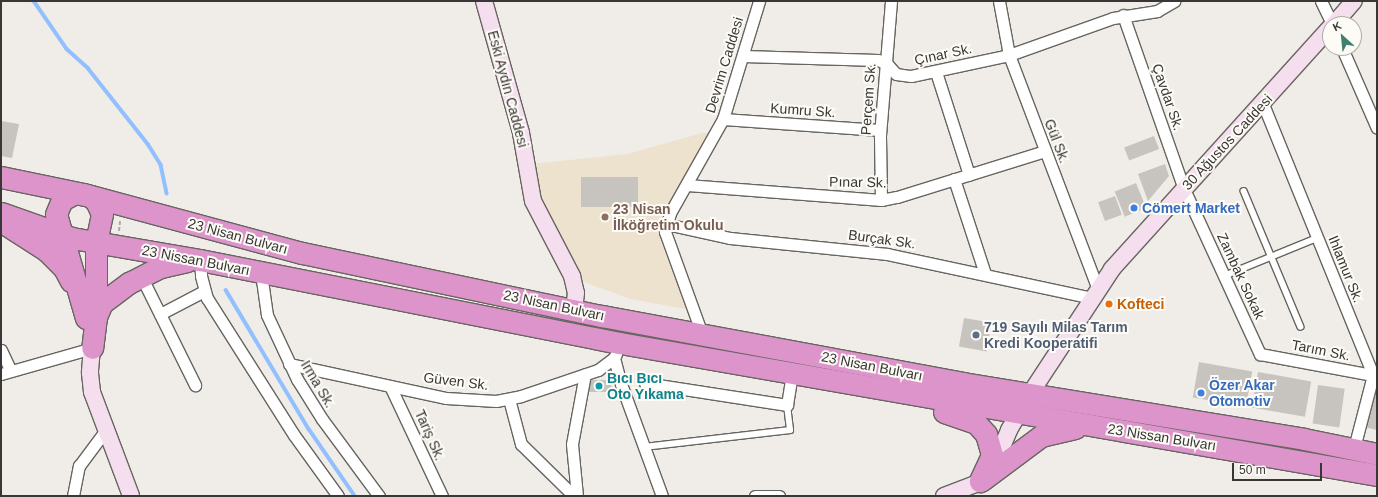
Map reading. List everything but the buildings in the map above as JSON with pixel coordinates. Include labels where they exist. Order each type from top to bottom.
[{"type":"highway","name":"23 Nisan Bulvarı","points":[[1,177],[83,194],[302,253],[574,310],[1030,394]]},
{"type":"highway","points":[[91,318],[63,231],[56,214],[62,200],[76,193],[90,196],[100,207],[91,318],[92,348]]},
{"type":"highway","points":[[1,212],[87,238],[98,234]]},
{"type":"highway","points":[[1,222],[36,242],[64,268],[91,318]]},
{"type":"highway","name":"23 Nissan Bulvarı","points":[[98,234],[116,246],[200,260],[296,280]]},
{"type":"highway","points":[[91,318],[108,297],[141,276],[169,264],[200,260]]},
{"type":"highway","name":"23 Nisan Bulvarı","points":[[296,280],[617,351],[792,374],[1018,414]]},
{"type":"highway","points":[[860,386],[976,423],[989,439],[992,455],[980,481]]},
{"type":"highway","name":"23 Nissan Bulvarı","points":[[1030,394],[1354,448],[1377,454]]},
{"type":"highway","name":"23 Nissan Bulvarı","points":[[1018,414],[1377,475]]},
{"type":"highway","points":[[980,481],[1041,436],[1066,429],[1092,426]]},
{"type":"street","name":"Eski Aydın Caddesi","points":[[484,1],[521,133],[533,201],[572,276],[576,293],[574,310]]},
{"type":"street","name":"Devrim Caddesi","points":[[666,224],[724,119],[759,1]]},
{"type":"street","name":"Perçem Sk.","points":[[881,200],[880,130],[891,1]]},
{"type":"street","name":"Gül Sk.","points":[[999,1],[1009,55],[1045,151],[1095,294]]},
{"type":"street","name":"Çınar Sk.","points":[[743,56],[878,60],[885,63],[902,76],[936,72],[1009,55],[1123,15],[1157,11],[1174,1]]},
{"type":"street","points":[[1321,1],[1329,16]]},
{"type":"street","points":[[1340,16],[1354,1]]},
{"type":"street","name":"Çavdar Sk.","points":[[1123,15],[1184,189]]},
{"type":"street","name":"30 Ağustos Caddesi","points":[[980,481],[996,461],[1018,414],[1030,394],[1095,294],[1128,249],[1263,104],[1322,37]]},
{"type":"street","points":[[1346,56],[1377,128]]},
{"type":"street","points":[[936,72],[969,175]]},
{"type":"street","name":"Ihlamur Sk.","points":[[1263,104],[1375,376]]},
{"type":"street","name":"Kumru Sk.","points":[[724,119],[880,130]]},
{"type":"street","name":"Pınar Sk.","points":[[688,185],[881,200],[954,180],[1045,151]]},
{"type":"street","points":[[954,180],[985,274]]},
{"type":"street","name":"Zambak Sokak","points":[[1184,189],[1260,354]]},
{"type":"street","points":[[666,224],[665,232],[668,245],[702,334]]},
{"type":"street","name":"Burçak Sk.","points":[[666,224],[730,238],[887,254],[1095,294]]},
{"type":"street","points":[[200,260],[204,291],[290,429],[338,496]]},
{"type":"street","name":"Irma Sk.","points":[[261,273],[267,315],[289,364],[322,420],[379,496]]},
{"type":"street","points":[[141,276],[194,385]]},
{"type":"street","points":[[160,314],[204,291]]},
{"type":"street","points":[[1,350],[6,372],[92,348],[90,385],[131,496]]},
{"type":"street","points":[[617,351],[644,447],[662,496]]},
{"type":"street","name":"Güven Sk.","points":[[289,364],[390,386],[466,400],[509,399],[605,366],[617,351]]},
{"type":"street","name":"Tarım Sk.","points":[[1260,354],[1375,376]]},
{"type":"street","points":[[577,496],[572,444],[585,374]]},
{"type":"street","points":[[645,383],[787,405],[792,374]]},
{"type":"street","points":[[1354,448],[1375,376]]},
{"type":"street","name":"Tariş Sk.","points":[[390,386],[442,496]]},
{"type":"street","points":[[509,399],[521,444],[574,496]]},
{"type":"street","points":[[73,496],[79,466],[106,431]]},
{"type":"street","points":[[944,496],[980,481]]},
{"type":"street","points":[[755,496],[779,496]]},
{"type":"lane","points":[[1244,191],[1301,327]]},
{"type":"lane","points":[[1224,276],[1317,238]]},
{"type":"lane","points":[[644,447],[790,430],[787,405]]},
{"type":"path","points":[[116,246],[122,204]]},
{"type":"shaded area","name":"23 Nisan İlköğretim Okulu","points":[[702,133],[712,133],[655,225],[686,309],[630,299],[584,282],[537,193],[531,164],[627,154]]},
{"type":"waterway","points":[[34,1],[67,49],[88,68],[148,144],[161,165],[167,193]]},
{"type":"waterway","points":[[226,290],[309,429],[355,496]]},
{"type":"place","name":"Cömert Market","points":[[1134,208]]},
{"type":"place","name":"23 Nisan İlköğretim Okulu","points":[[605,217]]},
{"type":"place","name":"Kofteci","points":[[1109,304]]},
{"type":"place","name":"719 Sayılı Milas Tarım Kredi Kooperatifi","points":[[976,335]]},
{"type":"place","name":"Bıcı Bıcı Oto Yıkama","points":[[599,386]]},
{"type":"place","name":"Özer Akar Otomotiv","points":[[1201,393]]}]
